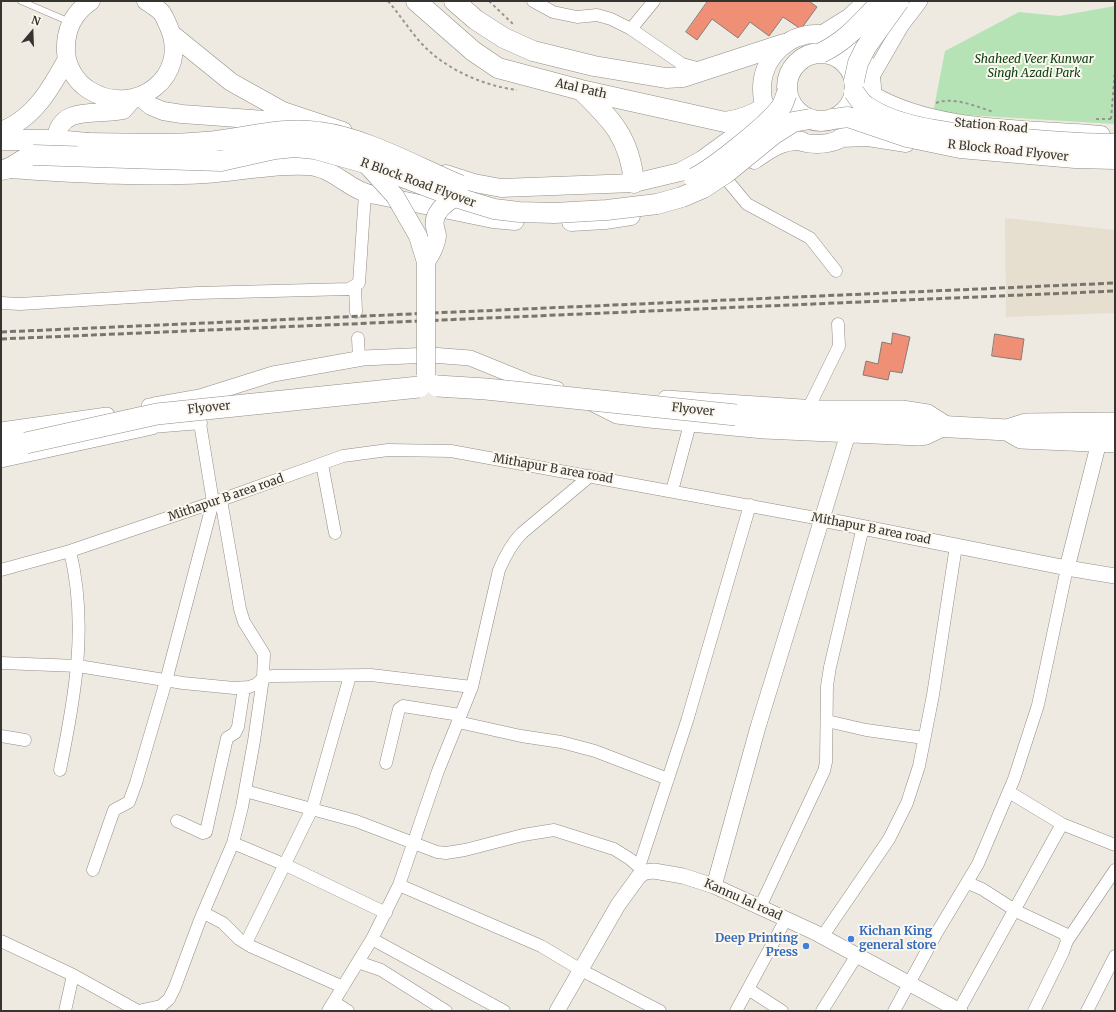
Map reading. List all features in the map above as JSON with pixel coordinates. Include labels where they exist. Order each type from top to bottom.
[{"type":"highway","name":"Flyover","points":[[1,447],[157,414],[428,382],[736,415],[1007,430],[1026,424],[1108,433]]},
{"type":"main road","points":[[56,140],[57,131],[65,120],[73,115],[123,110],[136,98],[156,87],[168,72],[173,54],[172,35],[161,12],[146,1]]},
{"type":"main road","name":"Atal Path","points":[[416,1],[473,51],[498,68],[581,90],[725,122],[739,121],[766,109]]},
{"type":"main road","name":"Atal Path","points":[[454,1],[476,20],[504,38],[533,51],[594,66],[666,78],[684,77],[706,71],[784,44]]},
{"type":"main road","points":[[882,1],[850,35],[837,45],[820,43],[802,36],[784,44],[772,57],[764,73],[762,91],[766,109],[774,123],[787,134],[802,141],[815,144],[840,138],[856,128],[866,113],[858,63],[866,47],[899,1]]},
{"type":"main road","points":[[85,3],[71,22],[66,40],[67,59],[73,74],[89,90],[99,96],[115,100],[136,98],[151,106],[182,114],[265,120],[303,117]]},
{"type":"main road","points":[[172,35],[231,82],[283,111],[335,128],[444,173],[474,183],[501,188],[634,183],[658,179],[686,169],[702,160],[766,109]]},
{"type":"main road","name":"R Block Road Flyover","points":[[1,140],[56,140],[88,143],[205,142],[275,132],[318,131],[339,135],[360,142],[467,188],[495,195],[521,200],[555,201],[607,198],[654,192],[678,186],[698,176],[767,123],[781,107],[788,93],[787,81],[791,70],[820,43],[832,55],[843,61],[863,87],[865,106],[892,118],[910,124],[962,134],[1076,143],[1115,144]]},
{"type":"main road","points":[[1,131],[21,120],[40,103],[52,86],[67,59]]},
{"type":"main road","points":[[833,118],[843,113],[863,87]]},
{"type":"main road","name":"Station Road","points":[[863,87],[889,105],[915,114],[965,125],[1115,136]]},
{"type":"main road","points":[[581,90],[609,118],[624,140],[633,171],[634,183]]},
{"type":"main road","points":[[788,93],[792,104],[799,113],[810,119]]},
{"type":"main road","name":"R Block Road Flyover","points":[[5,169],[24,158],[33,155],[221,161],[275,149],[295,147],[316,149],[365,163],[455,198],[494,208],[518,212],[554,213],[607,210],[657,204],[682,197],[703,188],[726,173],[774,134],[793,122],[810,119],[821,121],[833,118],[848,117],[907,137],[960,148],[1075,158],[1115,159]]},
{"type":"main road","points":[[318,168],[335,128]]},
{"type":"main road","points":[[840,138],[868,137],[916,145],[956,155],[1060,166],[1115,169]]},
{"type":"main road","points":[[5,169],[127,176],[205,174],[309,166],[334,174],[365,194],[376,194],[492,219],[556,222],[605,220],[659,212],[687,204],[712,191],[770,148],[789,141],[802,141]]},
{"type":"main road","points":[[365,163],[395,196],[410,220],[418,236],[426,262],[428,382]]},
{"type":"main road","points":[[581,186],[582,221]]},
{"type":"main road","points":[[426,262],[435,244],[437,234],[434,227],[438,211],[445,204],[455,198]]},
{"type":"street","points":[[533,1],[553,12],[577,17],[597,15],[631,29],[682,64],[706,71]]},
{"type":"street","points":[[631,29],[654,1]]},
{"type":"street","points":[[820,43],[865,1]]},
{"type":"street","points":[[863,87],[901,26],[920,1]]},
{"type":"street","points":[[727,180],[747,204],[810,238],[836,271]]},
{"type":"street","points":[[1,303],[20,304],[197,293],[349,289],[359,283],[365,194]]},
{"type":"street","points":[[355,286],[356,312]]},
{"type":"street","points":[[809,407],[839,346],[838,324]]},
{"type":"street","points":[[358,338],[359,359]]},
{"type":"street","points":[[1,430],[89,418],[196,398],[273,374],[359,359],[431,355],[470,358],[530,382],[567,391],[809,407],[902,408],[928,412],[950,426]]},
{"type":"street","points":[[567,391],[617,416],[764,431],[919,438],[926,437],[950,426]]},
{"type":"street","points":[[1,941],[73,975],[138,1011],[161,1006],[169,999],[175,987],[233,843],[245,791],[263,678],[264,654],[244,622],[237,598],[196,398]]},
{"type":"street","points":[[149,406],[152,427]]},
{"type":"street","points":[[1,460],[152,427],[201,423]]},
{"type":"street","points":[[672,491],[690,424]]},
{"type":"street","points":[[894,1011],[978,864],[1019,765],[1038,705],[1067,568],[1108,433]]},
{"type":"street","points":[[714,886],[758,727],[848,434]]},
{"type":"street","name":"Mithapur B area road","points":[[1,570],[70,551],[343,456],[388,450],[451,451],[750,505],[1067,568],[1115,576]]},
{"type":"street","points":[[322,464],[335,533]]},
{"type":"street","points":[[348,1011],[331,1006],[372,939],[399,885],[438,771],[472,687],[499,570],[510,547],[522,533],[590,476]]},
{"type":"street","points":[[93,870],[114,810],[129,802],[166,680],[217,501]]},
{"type":"street","points":[[557,1011],[618,905],[639,876],[642,869],[750,505]]},
{"type":"street","points":[[760,907],[824,771],[826,762],[827,686],[830,667],[863,527]]},
{"type":"street","points":[[822,937],[896,828],[909,797],[919,766],[933,694],[956,546]]},
{"type":"street","points":[[60,770],[72,714],[78,666],[80,607],[77,580],[70,551]]},
{"type":"street","points":[[1,663],[78,666],[166,680],[244,688],[257,684],[263,678],[272,676],[383,676],[472,687]]},
{"type":"street","points":[[246,943],[312,809],[350,676]]},
{"type":"street","points":[[177,821],[203,833],[206,832],[227,738],[235,733],[238,727],[244,688]]},
{"type":"street","points":[[386,763],[399,709],[403,706],[459,718],[521,736],[561,742],[595,751],[668,779]]},
{"type":"street","points":[[827,721],[866,730],[924,738]]},
{"type":"street","points":[[1,736],[25,740]]},
{"type":"street","points":[[245,791],[356,821],[437,852],[454,852],[523,835],[554,830],[614,849],[642,869]]},
{"type":"street","points":[[1009,792],[1062,824],[1105,839],[1115,845]]},
{"type":"street","points":[[960,1010],[1062,824]]},
{"type":"street","points":[[233,843],[284,864],[386,913]]},
{"type":"street","name":"Kannu lal road","points":[[642,869],[666,872],[714,886],[822,937],[960,1010]]},
{"type":"street","points":[[1034,1011],[1067,941],[1115,870]]},
{"type":"street","points":[[968,883],[982,889],[1015,910],[1058,929],[1065,934],[1067,941]]},
{"type":"street","points":[[399,885],[541,946],[581,970],[660,1011]]},
{"type":"street","points":[[204,913],[224,923],[239,939],[246,943],[343,987]]},
{"type":"street","points":[[736,1011],[786,919]]},
{"type":"street","points":[[372,939],[504,1011]]},
{"type":"street","points":[[822,1011],[857,955]]},
{"type":"street","points":[[1088,1011],[1115,956]]},
{"type":"street","points":[[358,962],[381,970],[446,1011]]},
{"type":"street","points":[[65,1011],[73,975]]},
{"type":"street","points":[[748,989],[782,1011]]},
{"type":"lane","points":[[21,1],[71,22]]},
{"type":"path","points":[[1111,119],[1115,72]]},
{"type":"path","points":[[915,114],[939,102],[947,101],[998,113]]},
{"type":"path","points":[[1091,119],[1115,119]]},
{"type":"shaded area","points":[[1005,218],[1115,230],[1115,313],[1006,317]]},
{"type":"green space","name":"Shaheed Veer Kunwar Singh Azadi Park","points":[[1115,6],[1115,124],[933,113],[945,51],[1019,12],[1059,16]]},
{"type":"building","points":[[708,1],[809,1],[817,7],[801,29],[783,17],[769,36],[750,22],[738,38],[712,19],[697,40],[686,32]]},
{"type":"building","points":[[893,333],[910,337],[902,373],[890,371],[888,380],[863,375],[866,361],[878,364],[882,342],[891,344]]},
{"type":"building","points":[[995,334],[1024,339],[1021,360],[992,356]]},
{"type":"railway","points":[[1,332],[1115,283]]},
{"type":"railway","points":[[1,339],[1115,291]]},
{"type":"place","name":"Kichan King general store","points":[[851,939]]},
{"type":"place","name":"Deep Printing Press","points":[[806,946]]}]
